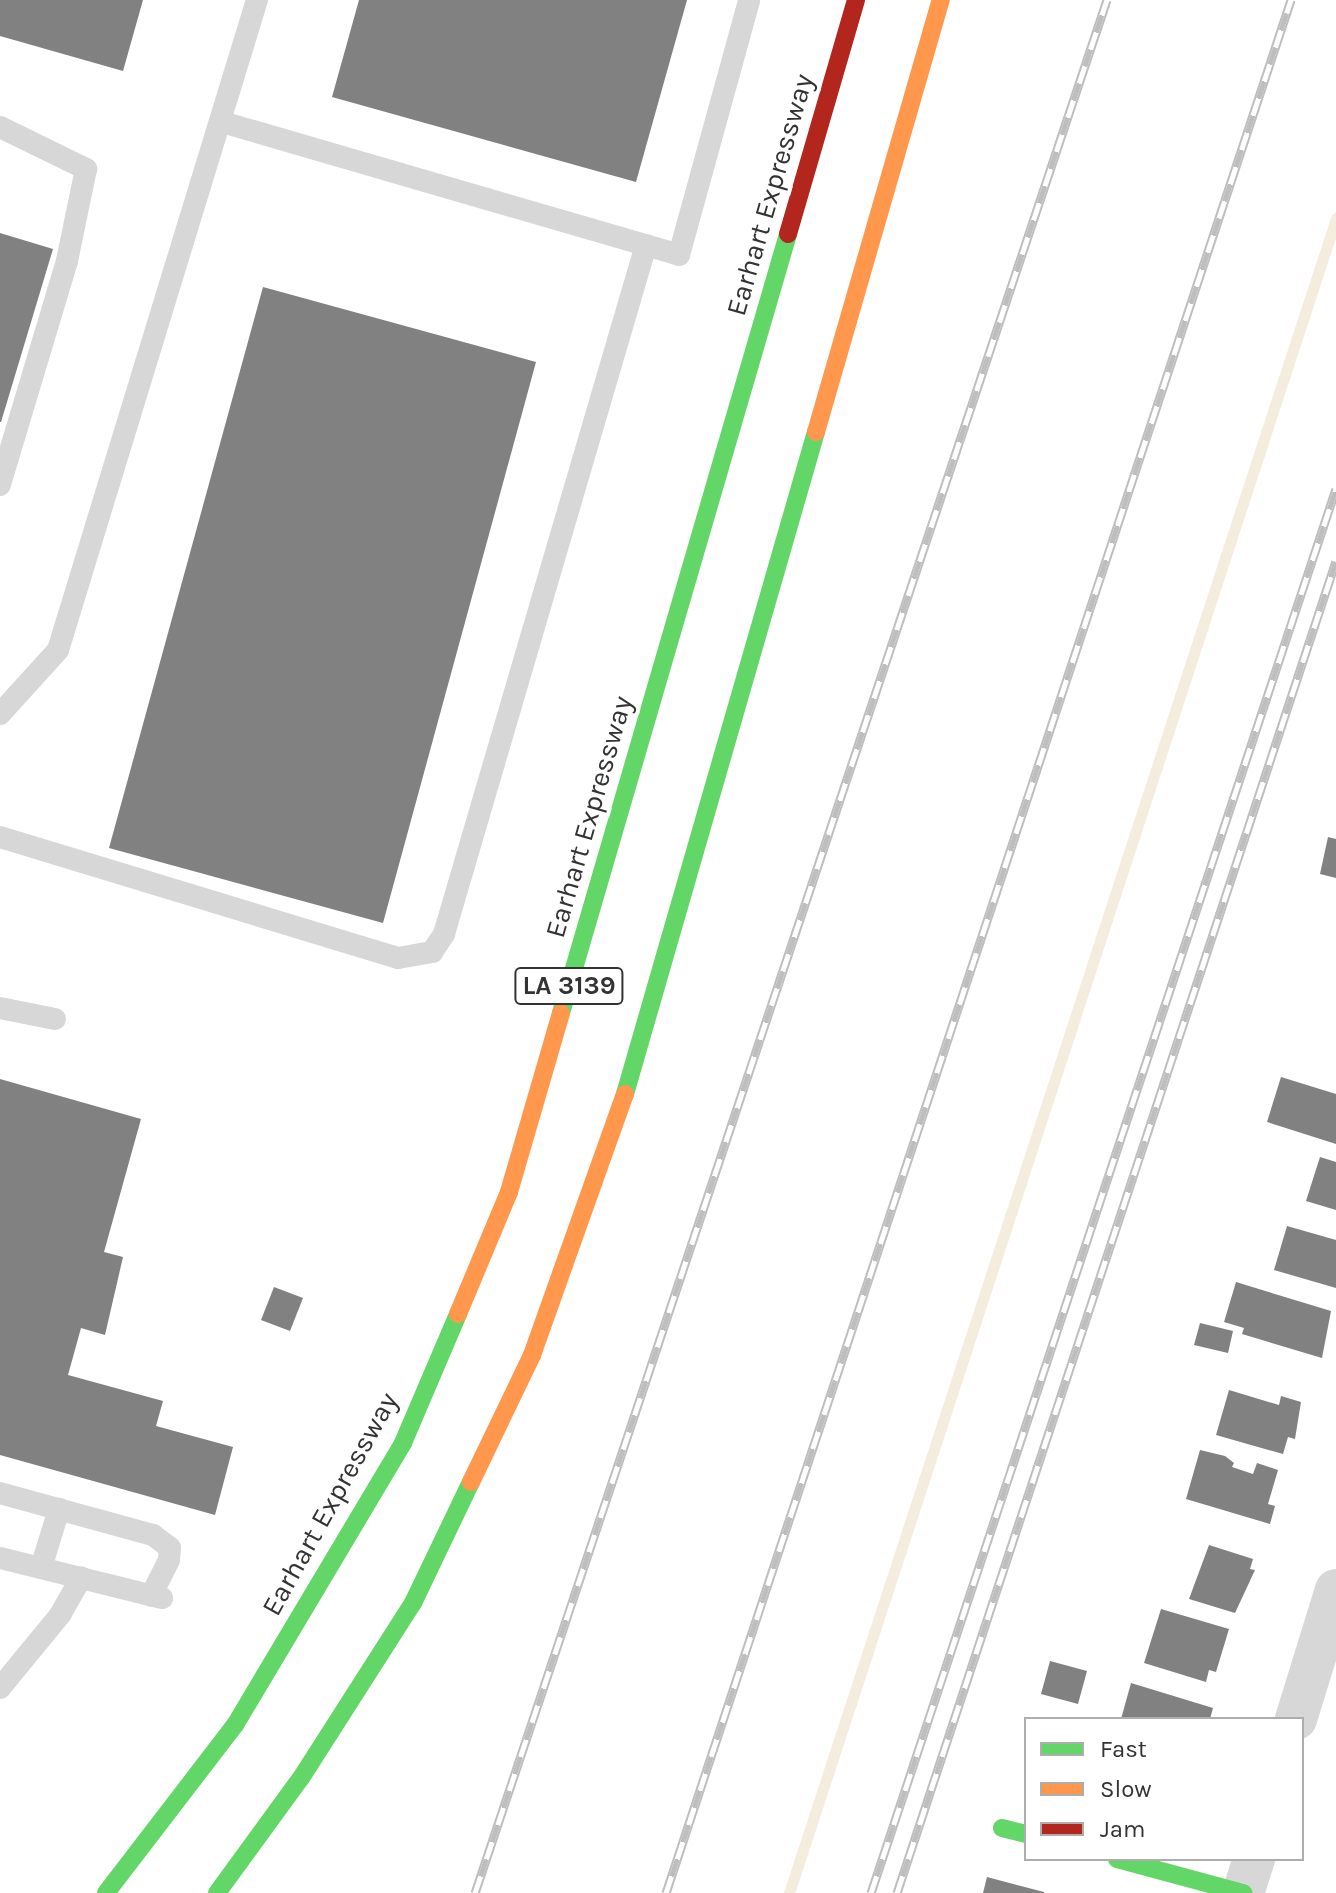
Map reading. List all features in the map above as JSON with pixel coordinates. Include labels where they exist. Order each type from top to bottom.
[{"type":"main road","name":"Earhart Expressway","points":[[106,1893],[235,1725],[403,1443],[509,1192],[856,0]]},
{"type":"main road","name":"LA 3139","points":[[217,1893],[301,1778],[413,1603],[532,1355],[623,1100],[941,0]]},
{"type":"main road","points":[[1002,1828],[1024,1834]]},
{"type":"main road","points":[[1124,1861],[1243,1893]]},
{"type":"street","points":[[1297,1717],[1336,1590]]},
{"type":"street","points":[[1243,1893],[1253,1861]]},
{"type":"lane","points":[[0,714],[58,650],[257,0]]},
{"type":"lane","points":[[222,122],[679,255],[749,0]]},
{"type":"lane","points":[[0,127],[86,169],[67,261],[0,485]]},
{"type":"lane","points":[[0,837],[398,958],[432,952],[444,934],[646,245]]},
{"type":"lane","points":[[0,1008],[55,1019]]},
{"type":"lane","points":[[0,1493],[153,1535],[170,1548],[156,1597],[0,1558]]},
{"type":"lane","points":[[41,1568],[59,1509]]},
{"type":"lane","points":[[0,1688],[60,1615],[81,1578]]},
{"type":"building","points":[[0,0],[143,0],[123,71],[0,36]]},
{"type":"building","points":[[359,0],[687,0],[636,182],[332,97]]},
{"type":"building","points":[[0,233],[53,249],[1,422],[0,422]]},
{"type":"building","points":[[263,287],[536,362],[383,923],[109,848]]},
{"type":"building","points":[[1328,837],[1336,839],[1336,878],[1320,874]]},
{"type":"building","points":[[1281,1077],[1336,1094],[1336,1144],[1267,1122]]},
{"type":"building","points":[[0,1079],[141,1119],[104,1252],[123,1257],[105,1335],[81,1328],[68,1375],[163,1401],[156,1426],[233,1447],[215,1515],[0,1455]]},
{"type":"building","points":[[1320,1157],[1336,1162],[1336,1210],[1306,1201]]},
{"type":"building","points":[[1287,1226],[1336,1240],[1336,1288],[1274,1270]]},
{"type":"building","points":[[1236,1282],[1331,1311],[1322,1358],[1242,1334],[1244,1328],[1224,1322]]},
{"type":"building","points":[[274,1287],[303,1298],[290,1331],[261,1320]]},
{"type":"building","points":[[1200,1323],[1233,1331],[1228,1353],[1194,1345]]},
{"type":"building","points":[[1229,1390],[1279,1405],[1281,1396],[1301,1402],[1295,1439],[1288,1437],[1283,1454],[1216,1435]]},
{"type":"building","points":[[1200,1450],[1225,1456],[1234,1463],[1232,1467],[1253,1474],[1257,1463],[1278,1470],[1268,1504],[1275,1506],[1270,1524],[1186,1499]]},
{"type":"building","points":[[1209,1545],[1253,1559],[1250,1569],[1255,1570],[1235,1613],[1189,1599]]},
{"type":"building","points":[[1161,1609],[1229,1629],[1216,1672],[1209,1670],[1206,1682],[1144,1663]]},
{"type":"building","points":[[1050,1661],[1087,1671],[1078,1704],[1041,1694]]},
{"type":"building","points":[[1131,1683],[1213,1708],[1211,1717],[1122,1717]]},
{"type":"building","points":[[987,1877],[1044,1892],[1044,1893],[983,1893]]},
{"type":"waterway","points":[[789,1893],[1336,218]]},
{"type":"railway","points":[[475,1893],[1107,0]]},
{"type":"railway","points":[[666,1893],[1291,0]]},
{"type":"railway","points":[[871,1893],[1336,489]]},
{"type":"railway","points":[[897,1893],[1336,561]]},
{"type":"traffic: fast","points":[[561,1013],[788,234]]},
{"type":"traffic: fast","points":[[625,1094],[816,432]]},
{"type":"traffic: fast","points":[[106,1893],[235,1725],[403,1443],[458,1314]]},
{"type":"traffic: fast","points":[[217,1893],[301,1778],[413,1603],[471,1482]]},
{"type":"traffic: fast","points":[[1002,1828],[1024,1834]]},
{"type":"traffic: fast","points":[[1124,1861],[1243,1893]]},
{"type":"traffic: slow","points":[[816,432],[941,0]]},
{"type":"traffic: slow","points":[[458,1314],[509,1192],[561,1013]]},
{"type":"traffic: slow","points":[[471,1482],[532,1355],[625,1094]]},
{"type":"traffic: jam","points":[[788,234],[856,0]]}]
